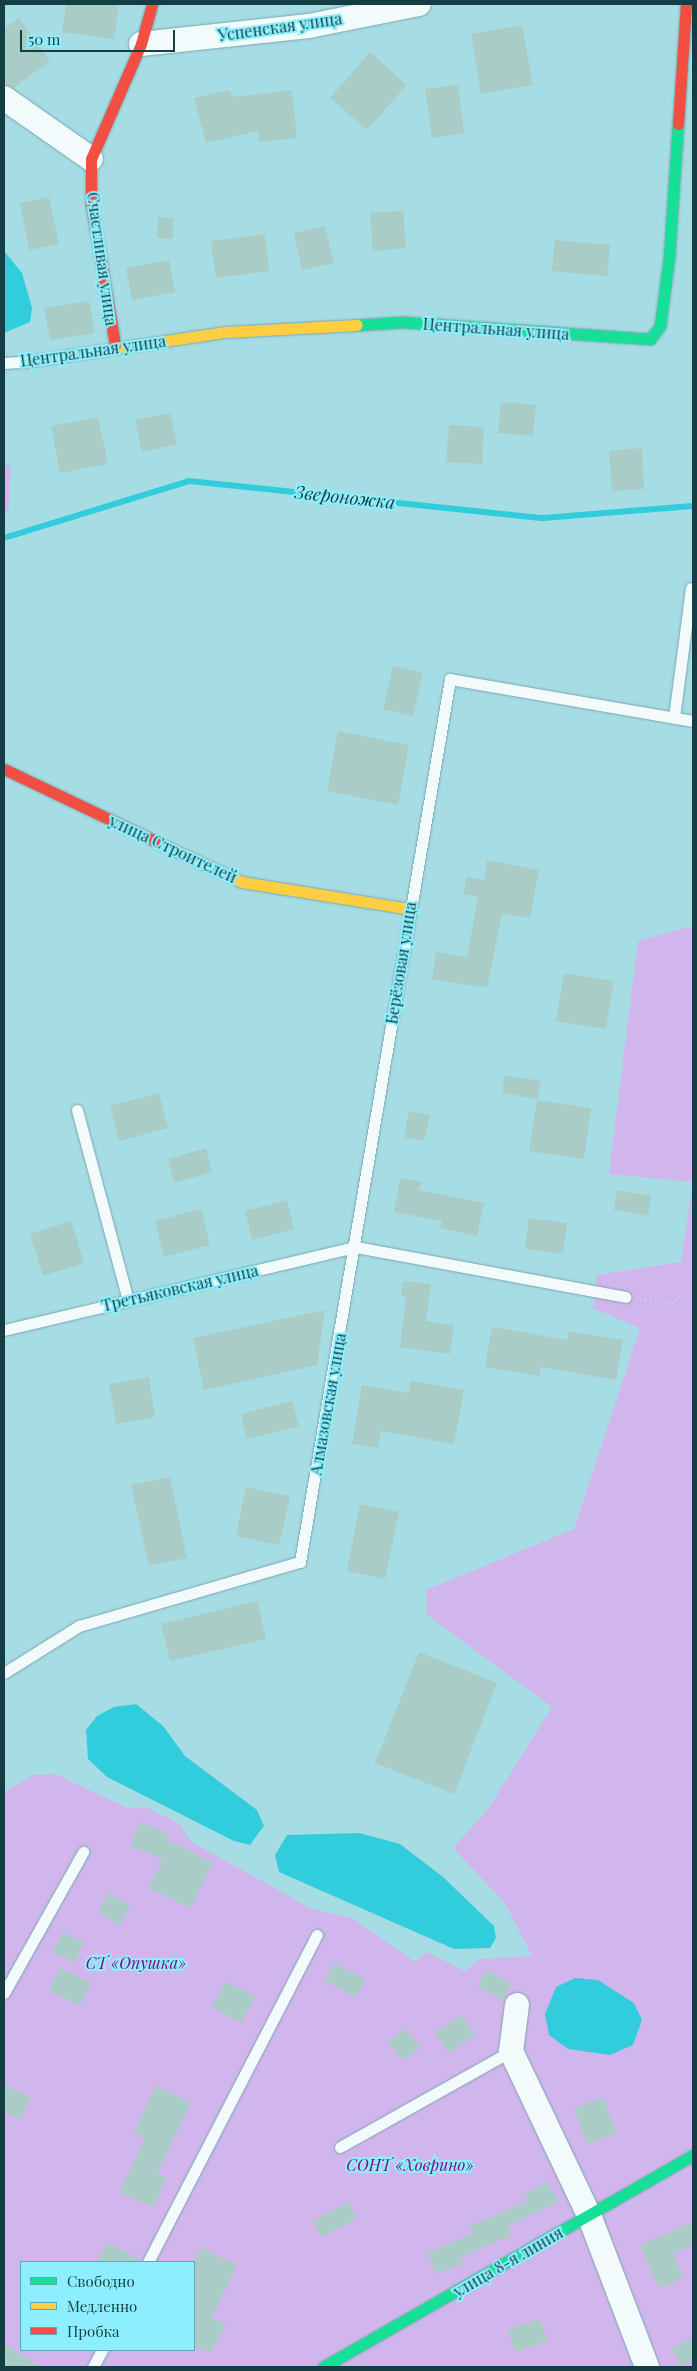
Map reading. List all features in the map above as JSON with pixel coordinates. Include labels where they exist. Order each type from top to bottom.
[{"type":"street","name":"Счастливая улица","points":[[115,345],[91,203],[91,159],[141,44],[152,4]]},
{"type":"street","name":"Успенская улица","points":[[141,44],[310,26],[419,4]]},
{"type":"street","name":"Центральная улица","points":[[31,361],[115,345],[226,332],[402,322],[644,340],[655,336],[660,326],[668,258],[686,4]]},
{"type":"street","points":[[4,98],[91,159]]},
{"type":"street","name":"улица Строителей","points":[[4,769],[242,882],[410,909]]},
{"type":"street","points":[[517,2005],[511,2051],[589,2215],[647,2367]]},
{"type":"street","name":"улица 8-я линия","points":[[323,2367],[693,2156]]},
{"type":"lane","name":"Центральная улица","points":[[4,363],[31,361]]},
{"type":"lane","points":[[691,588],[674,718],[693,721]]},
{"type":"lane","name":"Берёзовая улица","points":[[356,1246],[410,909],[450,679],[674,718]]},
{"type":"lane","points":[[77,1110],[128,1300]]},
{"type":"lane","points":[[356,1246],[625,1297]]},
{"type":"lane","name":"Третьяковская улица","points":[[4,1330],[356,1246]]},
{"type":"lane","name":"Алмазовская улица","points":[[4,1673],[79,1626],[300,1562],[356,1246]]},
{"type":"lane","points":[[4,1993],[83,1852]]},
{"type":"lane","points":[[149,2261],[317,1935]]},
{"type":"lane","points":[[340,2147],[511,2051]]},
{"type":"lane","points":[[93,2367],[101,2351]]},
{"type":"path","points":[[672,1303],[693,1288]]},
{"type":"path","points":[[625,1297],[672,1303],[693,1316]]},
{"type":"green space","points":[[4,465],[11,466],[8,512],[4,511]]},
{"type":"green space","points":[[693,926],[693,1182],[609,1174],[638,941]]},
{"type":"green space","points":[[693,1183],[693,2367],[4,2367],[4,1792],[33,1775],[55,1774],[128,1808],[145,1807],[180,1824],[190,1841],[312,1909],[352,1918],[415,1962],[427,1952],[465,1971],[480,1959],[532,1956],[505,1903],[453,1848],[489,1808],[552,1707],[427,1615],[426,1590],[574,1529],[640,1328],[593,1308],[597,1275],[681,1262]]},
{"type":"water","points":[[4,251],[22,273],[32,308],[30,322],[4,333]]},
{"type":"water","points":[[136,1704],[163,1726],[185,1756],[257,1810],[264,1826],[250,1845],[234,1841],[107,1777],[88,1759],[86,1730],[97,1716],[114,1707]]},
{"type":"water","points":[[359,1833],[400,1844],[443,1877],[494,1926],[496,1938],[490,1948],[454,1949],[279,1872],[275,1855],[287,1835]]},
{"type":"water","points":[[575,1978],[598,1980],[634,2003],[642,2020],[633,2045],[610,2055],[568,2049],[549,2035],[545,2014],[556,1987]]},
{"type":"building","points":[[66,4],[119,4],[114,39],[62,32]]},
{"type":"building","points":[[19,18],[50,61],[13,88],[4,84],[4,29]]},
{"type":"building","points":[[522,25],[533,85],[481,94],[471,34]]},
{"type":"building","points":[[370,52],[407,85],[367,130],[330,98]]},
{"type":"building","points":[[458,85],[464,133],[432,138],[425,89]]},
{"type":"building","points":[[230,90],[232,97],[292,90],[297,138],[259,142],[258,131],[206,143],[194,98]]},
{"type":"building","points":[[49,197],[59,244],[29,250],[20,203]]},
{"type":"building","points":[[403,211],[406,248],[373,251],[370,213]]},
{"type":"building","points":[[158,217],[173,218],[173,239],[157,238]]},
{"type":"building","points":[[325,226],[334,263],[302,270],[294,233]]},
{"type":"building","points":[[265,234],[269,271],[216,278],[211,241]]},
{"type":"building","points":[[555,240],[610,245],[607,276],[552,271]]},
{"type":"building","points":[[169,260],[175,292],[132,300],[126,268]]},
{"type":"building","points":[[89,301],[95,333],[50,340],[44,308]]},
{"type":"building","points":[[501,402],[536,405],[533,436],[498,433]]},
{"type":"building","points":[[170,413],[177,444],[142,452],[135,420]]},
{"type":"building","points":[[98,417],[108,464],[60,473],[51,426]]},
{"type":"building","points":[[449,425],[484,427],[482,464],[446,462]]},
{"type":"building","points":[[642,448],[644,489],[612,491],[609,451]]},
{"type":"building","points":[[393,666],[423,673],[413,716],[383,709]]},
{"type":"building","points":[[338,731],[409,745],[398,805],[327,791]]},
{"type":"building","points":[[487,860],[539,870],[530,918],[502,913],[487,988],[432,979],[436,952],[467,957],[478,897],[463,894],[467,877],[484,880]]},
{"type":"building","points":[[564,973],[614,981],[606,1029],[556,1021]]},
{"type":"building","points":[[505,1075],[541,1081],[538,1099],[502,1093]]},
{"type":"building","points":[[159,1093],[168,1128],[119,1141],[110,1106]]},
{"type":"building","points":[[537,1100],[591,1108],[584,1159],[529,1151]]},
{"type":"building","points":[[409,1111],[430,1115],[424,1141],[404,1137]]},
{"type":"building","points":[[206,1148],[212,1172],[174,1183],[168,1159]]},
{"type":"building","points":[[400,1178],[421,1182],[419,1190],[484,1203],[477,1236],[440,1228],[442,1221],[394,1212]]},
{"type":"building","points":[[617,1190],[651,1196],[648,1216],[614,1210]]},
{"type":"building","points":[[287,1200],[294,1229],[252,1240],[245,1211]]},
{"type":"building","points":[[201,1209],[210,1245],[164,1257],[155,1221]]},
{"type":"building","points":[[529,1218],[567,1223],[563,1254],[525,1249]]},
{"type":"building","points":[[71,1221],[84,1263],[43,1276],[30,1234]]},
{"type":"building","points":[[403,1281],[431,1284],[426,1321],[454,1325],[450,1354],[400,1347],[406,1297],[401,1296]]},
{"type":"building","points":[[325,1310],[317,1365],[204,1390],[193,1338]]},
{"type":"building","points":[[492,1327],[567,1340],[569,1331],[623,1340],[616,1380],[540,1367],[539,1376],[485,1367]]},
{"type":"building","points":[[149,1377],[155,1417],[116,1424],[109,1384]]},
{"type":"building","points":[[411,1381],[464,1390],[454,1444],[381,1431],[378,1448],[352,1444],[362,1385],[409,1393]]},
{"type":"building","points":[[292,1401],[299,1426],[247,1439],[241,1414]]},
{"type":"building","points":[[170,1477],[187,1558],[149,1566],[131,1485]]},
{"type":"building","points":[[246,1487],[290,1496],[279,1545],[236,1536]]},
{"type":"building","points":[[360,1504],[399,1512],[385,1579],[347,1571]]},
{"type":"building","points":[[257,1601],[266,1639],[170,1661],[161,1624]]},
{"type":"building","points":[[419,1652],[497,1683],[454,1794],[375,1763]]},
{"type":"building","points":[[140,1822],[169,1834],[167,1840],[213,1862],[191,1908],[149,1888],[163,1859],[130,1846]]},
{"type":"building","points":[[109,1893],[131,1907],[120,1925],[98,1912]]},
{"type":"building","points":[[63,1932],[84,1943],[74,1963],[53,1952]]},
{"type":"building","points":[[334,1963],[366,1980],[356,1998],[325,1980]]},
{"type":"building","points":[[60,1968],[91,1983],[80,2005],[49,1991]]},
{"type":"building","points":[[486,1970],[511,1983],[503,2000],[477,1987]]},
{"type":"building","points":[[226,1981],[255,1997],[241,2023],[212,2007]]},
{"type":"building","points":[[461,2015],[475,2035],[449,2053],[435,2033]]},
{"type":"building","points":[[404,2028],[421,2047],[404,2061],[388,2042]]},
{"type":"building","points":[[4,2084],[31,2098],[20,2120],[4,2111]]},
{"type":"building","points":[[156,2086],[191,2103],[157,2173],[167,2178],[153,2207],[120,2192],[145,2138],[134,2133]]},
{"type":"building","points":[[604,2098],[616,2133],[587,2144],[574,2108]]},
{"type":"building","points":[[548,2182],[558,2202],[508,2226],[512,2235],[461,2257],[464,2263],[436,2274],[427,2253],[473,2234],[470,2226],[528,2201],[524,2194]]},
{"type":"building","points":[[348,2202],[356,2219],[322,2237],[313,2221]]},
{"type":"building","points":[[693,2222],[693,2244],[673,2253],[683,2278],[659,2288],[640,2245]]},
{"type":"building","points":[[107,2243],[141,2260],[141,2261],[98,2261]]},
{"type":"building","points":[[201,2248],[237,2265],[212,2317],[226,2324],[211,2353],[195,2345],[194,2261]]},
{"type":"building","points":[[540,2319],[548,2341],[515,2352],[508,2330]]},
{"type":"building","points":[[693,2338],[693,2361],[680,2366],[672,2347]]},
{"type":"building","points":[[4,2343],[40,2367],[4,2367]]},
{"type":"waterway","name":"Звероножка","points":[[4,538],[189,481],[543,518],[693,506]]},
{"type":"traffic: fast","points":[[357,325],[402,322],[650,339],[660,326],[669,258],[678,124]]},
{"type":"traffic: fast","points":[[323,2367],[693,2155]]},
{"type":"traffic: slow","points":[[31,361],[226,332],[357,325]]},
{"type":"traffic: slow","points":[[157,842],[242,882],[410,909]]},
{"type":"traffic: jam","points":[[115,345],[91,203],[91,159],[141,44],[152,4]]},
{"type":"traffic: jam","points":[[678,124],[686,4]]},
{"type":"traffic: jam","points":[[4,769],[157,842]]},
{"type":"park label","name":"СТ «Опушка»","points":[[136,1963]]},
{"type":"park label","name":"СОНТ «Ховрино»","points":[[410,2165]]}]
